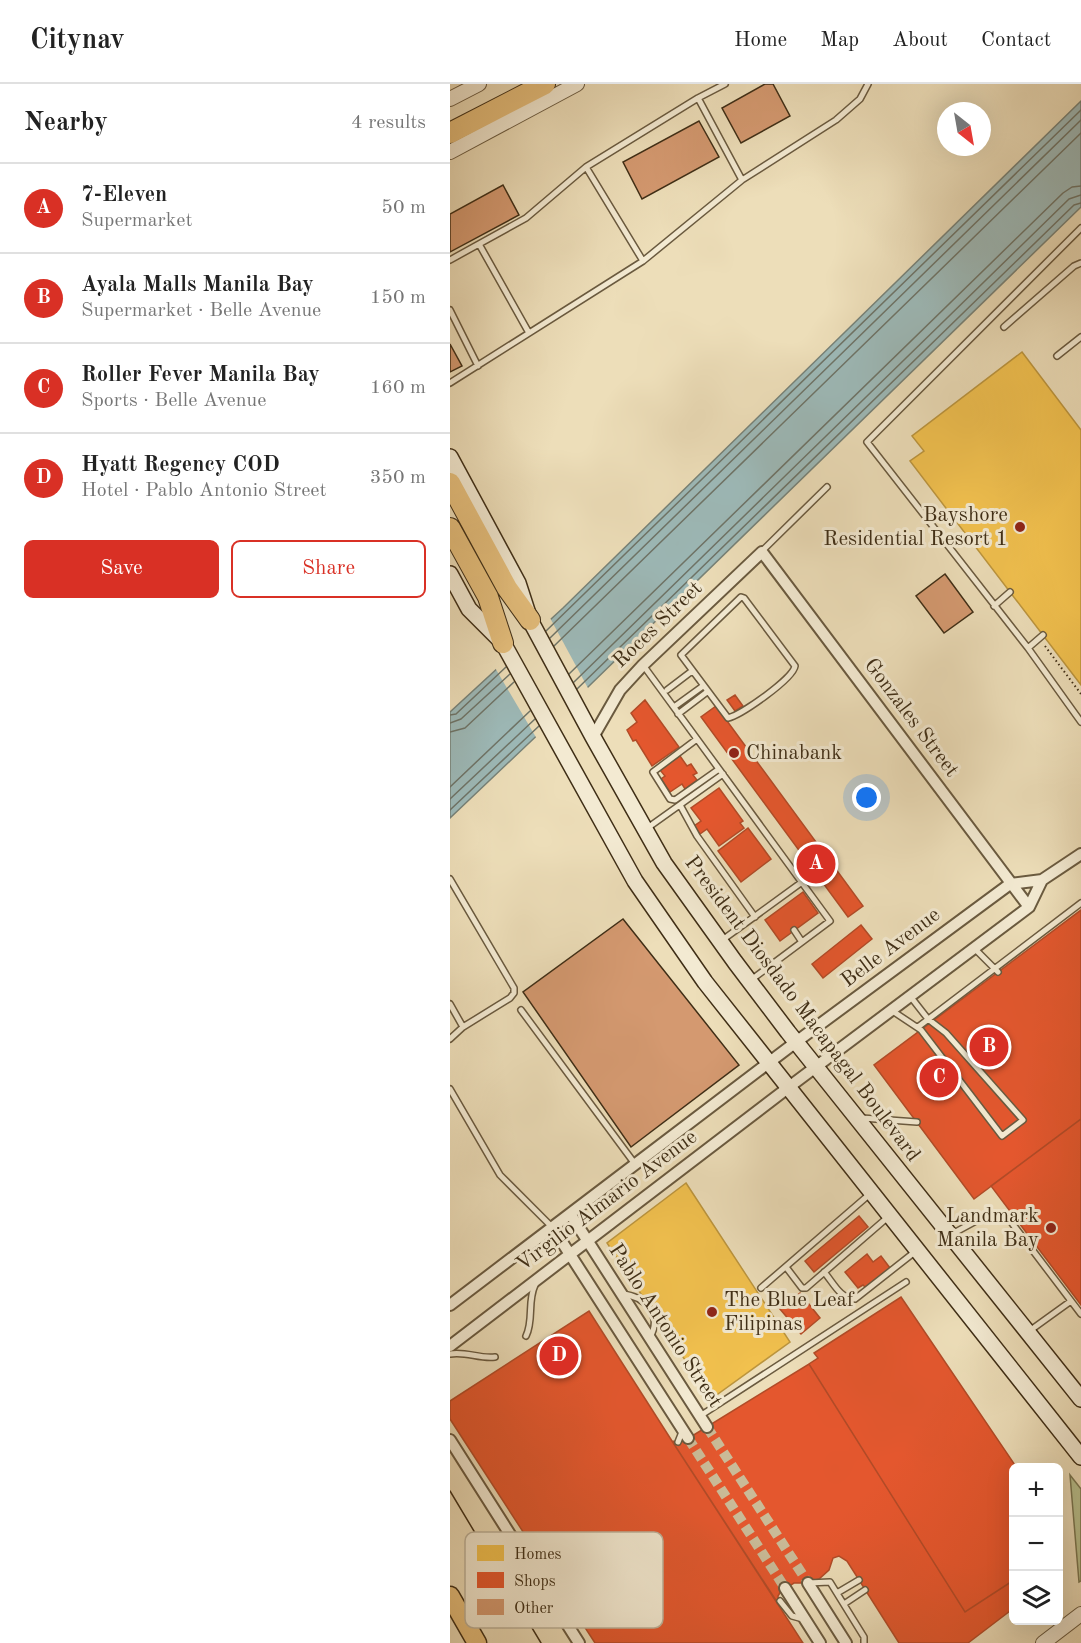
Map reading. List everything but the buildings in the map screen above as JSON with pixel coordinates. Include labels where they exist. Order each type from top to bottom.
[{"type":"highway","points":[[450,118],[517,84]]},
{"type":"highway","points":[[450,133],[546,84]]},
{"type":"highway","points":[[450,483],[507,588],[531,622]]},
{"type":"highway","points":[[450,528],[488,597],[505,646]]},
{"type":"highway","points":[[450,1596],[465,1622]]},
{"type":"highway","points":[[468,1628],[477,1643]]},
{"type":"main road","name":"President Diosdado Macapagal Boulevard","points":[[450,456],[518,583],[531,622],[664,863],[796,1042],[1081,1399]]},
{"type":"main road","points":[[450,574],[469,609],[505,646],[634,881],[705,982],[1081,1457]]},
{"type":"street","points":[[450,99],[480,84]]},
{"type":"street","points":[[450,152],[577,84]]},
{"type":"street","name":"Roces Street","points":[[593,736],[620,690],[643,665],[762,552]]},
{"type":"street","name":"Gonzales Street","points":[[762,552],[1029,907]]},
{"type":"street","name":"Belle Avenue","points":[[770,1063],[1011,884],[1042,880],[1081,854]]},
{"type":"street","points":[[789,1087],[1029,907],[1042,880]]},
{"type":"street","name":"Virgilio Almario Avenue","points":[[450,1305],[770,1063]]},
{"type":"street","name":"Virgilio Almario Avenue","points":[[450,1346],[789,1087]]},
{"type":"street","name":"Pablo Antonio Street","points":[[571,1215],[707,1427]]},
{"type":"street","name":"Pablo Antonio Street","points":[[554,1228],[683,1437]]},
{"type":"street","points":[[450,1440],[508,1532]]},
{"type":"street","points":[[808,1583],[846,1643]]},
{"type":"street","points":[[785,1588],[820,1643]]},
{"type":"street","points":[[1043,1643],[1078,1620]]},
{"type":"street","points":[[569,1628],[579,1643]]},
{"type":"lane","points":[[450,260],[526,218],[586,167],[698,98],[725,84]]},
{"type":"lane","points":[[450,383],[643,261],[742,180],[836,120],[860,99],[868,84]]},
{"type":"lane","points":[[698,98],[742,180]]},
{"type":"lane","points":[[586,167],[643,261]]},
{"type":"lane","points":[[1081,228],[867,442],[1028,648],[1081,722]]},
{"type":"lane","points":[[479,244],[529,333]]},
{"type":"lane","points":[[1004,327],[1074,266],[1081,263]]},
{"type":"lane","points":[[450,310],[478,366]]},
{"type":"lane","points":[[1057,357],[1081,337]]},
{"type":"lane","points":[[762,552],[827,487]]},
{"type":"lane","points":[[994,606],[1010,592]]},
{"type":"lane","points":[[741,597],[795,666],[792,674],[731,718],[725,716],[692,671],[682,658],[682,652],[741,597]]},
{"type":"lane","points":[[1028,648],[1041,637]]},
{"type":"lane","points":[[643,665],[830,921],[750,981]]},
{"type":"lane","points":[[668,690],[692,671]]},
{"type":"lane","points":[[674,707],[703,686]]},
{"type":"lane","points":[[678,714],[707,692]]},
{"type":"lane","points":[[697,739],[653,772],[670,799],[675,800],[719,769]]},
{"type":"lane","points":[[645,830],[723,774]]},
{"type":"lane","points":[[680,805],[697,836],[755,917]]},
{"type":"lane","points":[[450,879],[514,988],[514,993],[510,998],[463,1027],[450,1039]]},
{"type":"lane","points":[[721,942],[802,882]]},
{"type":"lane","points":[[774,903],[779,910]]},
{"type":"lane","points":[[918,1027],[997,970],[1081,903]]},
{"type":"lane","points":[[794,930],[802,942]]},
{"type":"lane","points":[[974,948],[997,970]]},
{"type":"lane","points":[[891,1010],[918,1027],[1002,1136],[1023,1120],[946,1033],[928,1019],[910,996]]},
{"type":"lane","points":[[450,1004],[463,1027]]},
{"type":"lane","points":[[521,1010],[636,1165]]},
{"type":"lane","points":[[450,1089],[500,1175],[554,1228]]},
{"type":"lane","points":[[857,1118],[917,1122]]},
{"type":"lane","points":[[761,1288],[872,1192]]},
{"type":"lane","points":[[951,1234],[987,1215],[1005,1214],[1081,1314]]},
{"type":"lane","points":[[786,1267],[803,1288],[890,1215]]},
{"type":"lane","points":[[824,1272],[843,1295],[849,1299],[855,1299],[918,1250]]},
{"type":"lane","points":[[526,1336],[530,1321],[531,1296],[540,1276]]},
{"type":"lane","points":[[700,1416],[906,1282]]},
{"type":"lane","points":[[1028,1332],[1071,1301]]},
{"type":"lane","points":[[450,1354],[463,1352],[486,1358],[495,1357]]},
{"type":"lane","points":[[837,1593],[859,1580]]},
{"type":"lane","points":[[808,1583],[830,1582],[864,1637],[864,1643]]},
{"type":"lane","points":[[844,1604],[865,1590]]},
{"type":"lane","points":[[780,1601],[792,1616],[804,1619]]},
{"type":"path","points":[[1041,637],[1081,694]]},
{"type":"green space","points":[[1070,1475],[1081,1489],[1081,1581],[1079,1582]]},
{"type":"water","points":[[1081,101],[1081,207],[588,687],[450,818],[450,712],[563,608]]},
{"type":"pier","points":[[549,616],[589,690],[537,739],[494,666]]},
{"type":"tunnel","points":[[707,1427],[808,1583]]},
{"type":"tunnel","points":[[688,1438],[785,1588]]},
{"type":"tram line","points":[[450,1491],[475,1532]]},
{"type":"tram line","points":[[532,1628],[541,1643]]},
{"type":"place","name":"Bayshore Residential Resort 1","points":[[1020,527]]},
{"type":"place","name":"Chinabank","points":[[734,753]]},
{"type":"place","name":"7-Eleven","points":[[816,864]]},
{"type":"place","name":"Ayala Malls Manila Bay","points":[[989,1047]]},
{"type":"place","name":"Roller Fever Manila Bay","points":[[939,1078]]},
{"type":"place","name":"Landmark Manila Bay","points":[[1051,1228]]},
{"type":"place","name":"The Blue Leaf Filipinas","points":[[712,1312]]},
{"type":"place","name":"Hyatt Regency COD","points":[[559,1356]]}]
